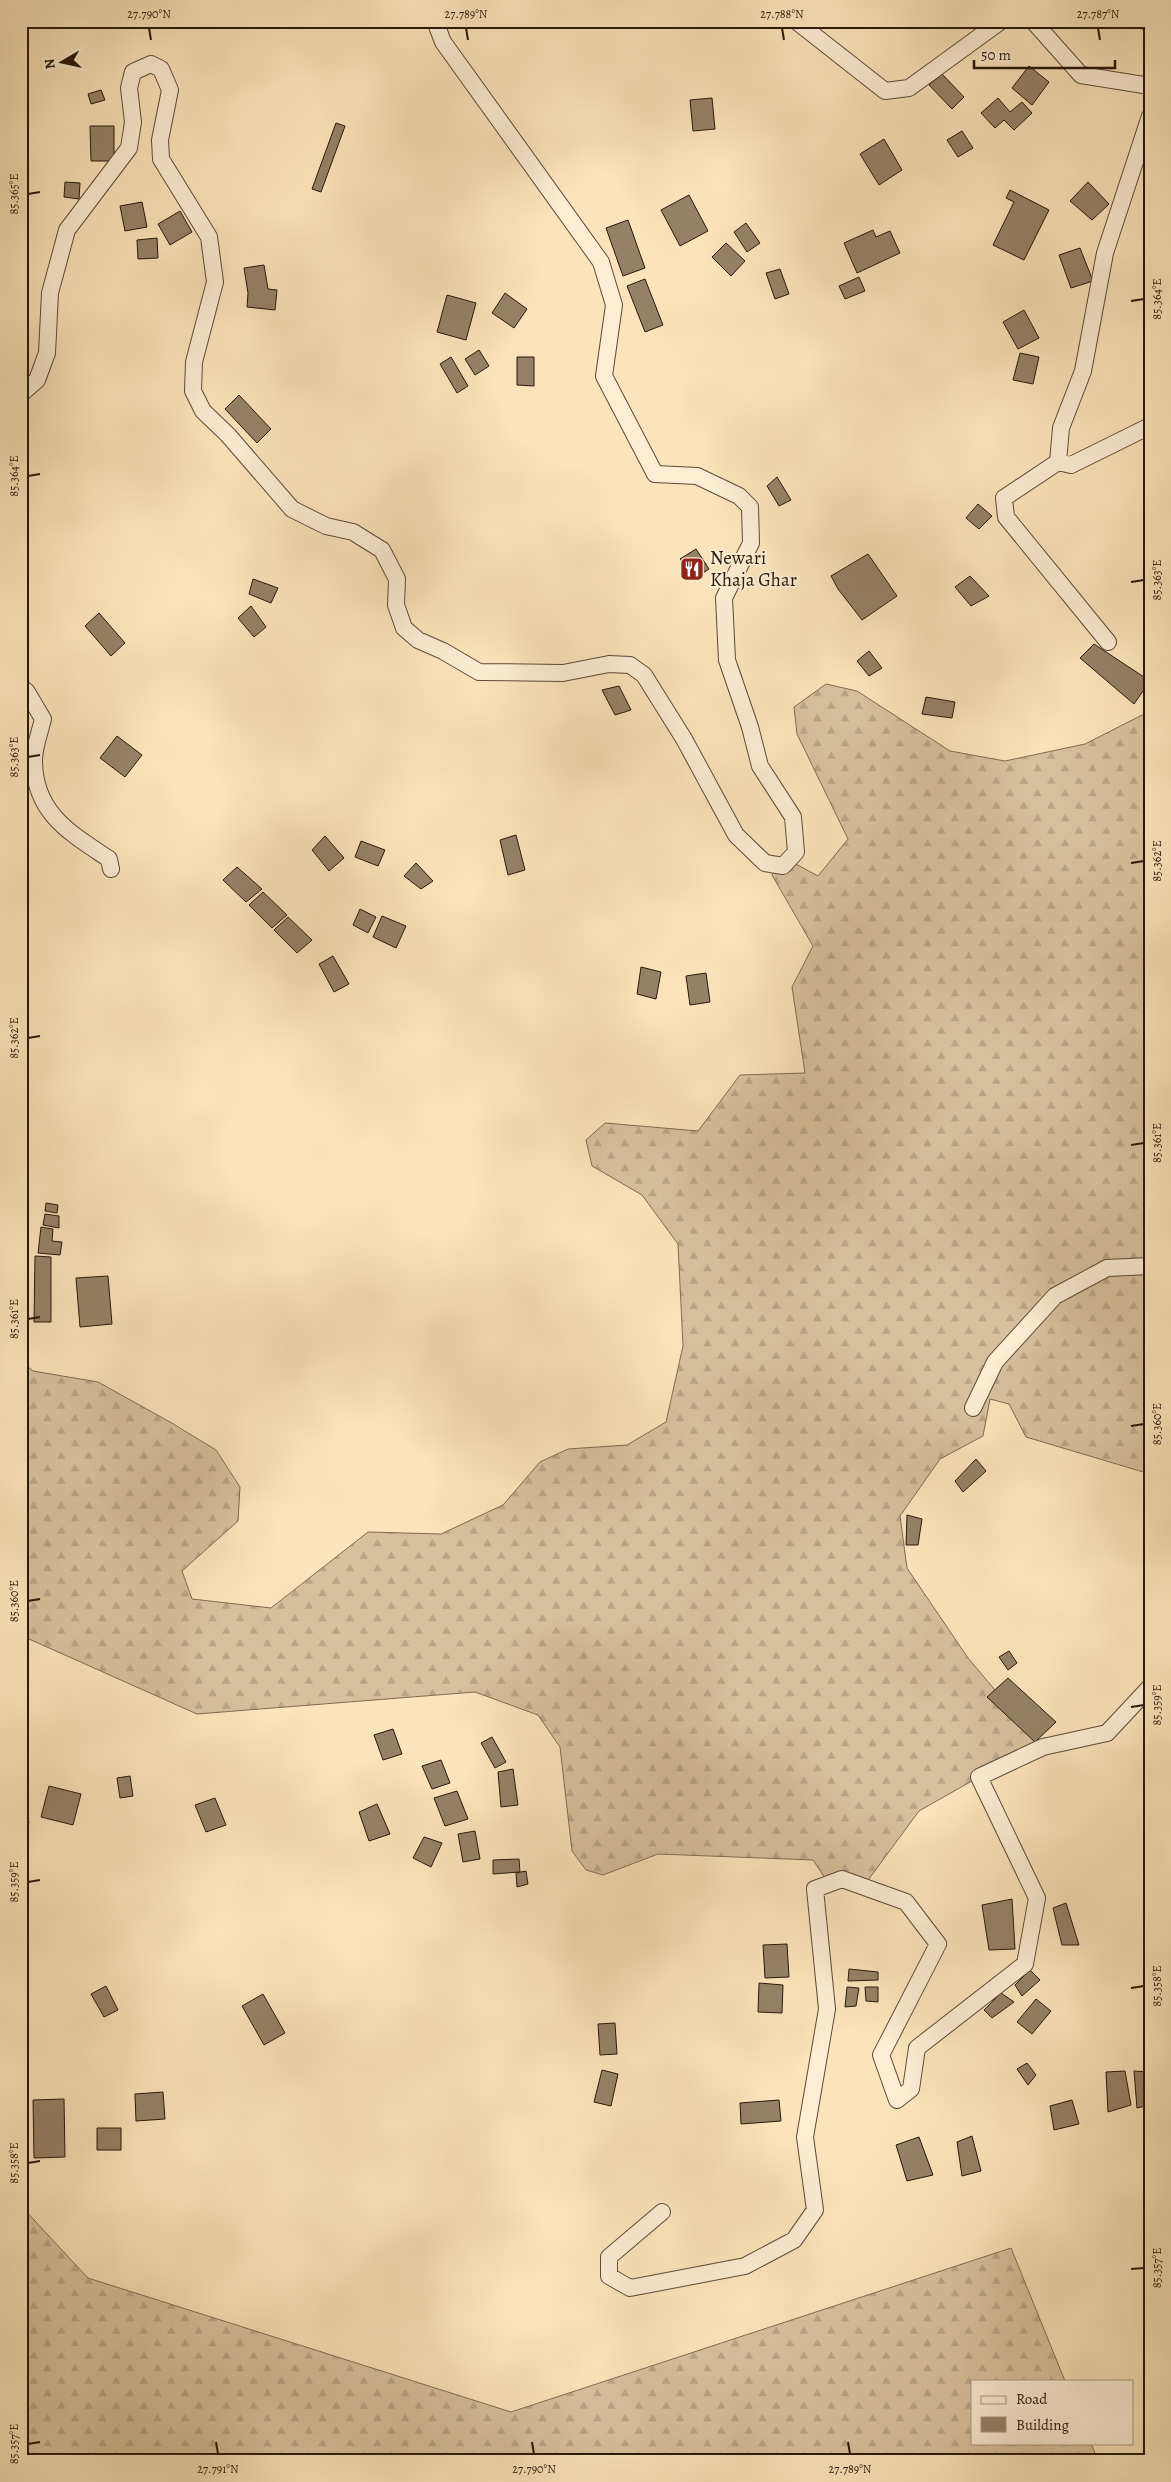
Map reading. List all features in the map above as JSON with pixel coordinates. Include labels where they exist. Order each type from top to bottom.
[{"type":"street","points":[[21,394],[37,380],[48,353],[50,293],[67,230],[129,148],[133,122],[130,88],[133,72],[151,64],[161,69],[170,90],[160,140],[161,159],[209,236],[215,282],[194,362],[193,391],[204,411],[228,435],[292,509],[326,526],[353,532],[382,550],[397,579],[396,605],[404,628],[418,640],[443,651],[478,672],[563,673],[609,664],[630,665],[644,675],[684,739],[736,834],[765,863],[783,866],[796,852],[793,816],[760,766],[750,727],[727,660],[724,598],[751,543],[750,507],[739,496],[697,476],[655,474],[604,376],[614,305],[601,262],[443,42],[435,21]]},
{"type":"street","points":[[796,21],[886,91],[909,88],[1001,21]]},
{"type":"street","points":[[1032,21],[1080,74],[1150,86]]},
{"type":"street","points":[[1058,462],[1061,428],[1083,371],[1105,253],[1150,116]]},
{"type":"street","points":[[1108,642],[1006,517],[1004,498],[1058,462],[1071,465],[1150,426]]},
{"type":"street","points":[[21,687],[27,692],[42,719],[34,760],[40,798],[66,830],[109,859],[111,869]]},
{"type":"street","points":[[973,1408],[995,1362],[1056,1296],[1107,1268],[1150,1266]]},
{"type":"street","points":[[662,2212],[609,2258],[609,2276],[630,2288],[735,2268],[744,2266],[794,2240],[815,2210],[805,2137],[827,2009],[815,1889],[842,1879],[906,1902],[938,1944],[881,2055],[897,2100],[911,2089],[917,2048],[1025,1964],[1037,1898],[980,1777],[1043,1747],[1107,1733],[1150,1688]]},
{"type":"green space","points":[[826,684],[857,691],[950,751],[1005,761],[1085,744],[1150,711],[1150,1474],[1026,1437],[1009,1404],[990,1399],[983,1436],[940,1459],[900,1516],[907,1568],[968,1658],[1043,1747],[979,1777],[919,1811],[863,1887],[829,1884],[813,1860],[658,1854],[603,1875],[586,1870],[572,1851],[560,1747],[538,1715],[475,1692],[197,1714],[29,1639],[21,1640],[21,1361],[33,1371],[98,1382],[216,1450],[240,1487],[238,1521],[182,1571],[192,1599],[271,1608],[368,1532],[441,1534],[503,1505],[540,1462],[568,1449],[627,1445],[666,1422],[683,1346],[678,1244],[642,1195],[592,1166],[586,1140],[605,1123],[698,1131],[740,1075],[805,1073],[792,987],[813,946],[772,875],[785,858],[818,876],[848,839],[797,734],[794,707]]},
{"type":"green space","points":[[21,2206],[88,2278],[511,2412],[1011,2248],[1065,2380],[971,2380],[971,2444],[1091,2444],[1098,2461],[21,2461]]},
{"type":"building","points":[[1143,21],[1150,21],[1150,31],[1143,30]]},
{"type":"building","points":[[1029,66],[1049,82],[1032,105],[1012,88]]},
{"type":"building","points":[[942,74],[964,97],[952,109],[929,85]]},
{"type":"building","points":[[101,90],[105,100],[91,104],[88,94]]},
{"type":"building","points":[[712,98],[715,129],[693,131],[690,100]]},
{"type":"building","points":[[998,98],[1010,112],[1022,102],[1032,113],[1014,130],[1004,120],[995,128],[981,113]]},
{"type":"building","points":[[336,123],[345,126],[321,192],[312,189]]},
{"type":"building","points":[[90,126],[114,126],[114,161],[91,161]]},
{"type":"building","points":[[962,131],[973,148],[958,157],[947,140]]},
{"type":"building","points":[[884,139],[902,170],[879,185],[860,154]]},
{"type":"building","points":[[65,182],[80,183],[79,199],[64,197]]},
{"type":"building","points":[[1088,182],[1109,204],[1092,220],[1070,201]]},
{"type":"building","points":[[1010,190],[1049,210],[1024,260],[993,245],[1014,202],[1006,198]]},
{"type":"building","points":[[689,195],[708,231],[680,246],[661,210]]},
{"type":"building","points":[[142,202],[147,227],[125,231],[120,206]]},
{"type":"building","points":[[180,211],[192,232],[170,245],[158,224]]},
{"type":"building","points":[[628,220],[645,268],[623,276],[606,228]]},
{"type":"building","points":[[746,223],[760,243],[747,252],[734,232]]},
{"type":"building","points":[[873,230],[876,237],[890,231],[900,253],[857,273],[844,243]]},
{"type":"building","points":[[157,238],[158,258],[138,259],[137,240]]},
{"type":"building","points":[[726,243],[745,261],[731,276],[712,257]]},
{"type":"building","points":[[1080,248],[1093,281],[1071,288],[1059,255]]},
{"type":"building","points":[[264,265],[268,289],[277,290],[275,310],[247,307],[248,293],[244,268]]},
{"type":"building","points":[[780,269],[789,294],[775,299],[766,273]]},
{"type":"building","points":[[859,277],[865,291],[845,299],[839,286]]},
{"type":"building","points":[[645,279],[663,325],[645,332],[627,286]]},
{"type":"building","points":[[505,293],[527,309],[514,328],[492,313]]},
{"type":"building","points":[[447,295],[476,303],[466,340],[437,332]]},
{"type":"building","points":[[1024,310],[1039,338],[1018,349],[1003,322]]},
{"type":"building","points":[[479,350],[489,366],[475,375],[465,359]]},
{"type":"building","points":[[1020,353],[1039,357],[1033,384],[1013,380]]},
{"type":"building","points":[[451,357],[468,386],[457,393],[440,364]]},
{"type":"building","points":[[517,357],[534,357],[534,386],[517,385]]},
{"type":"building","points":[[239,395],[271,429],[257,443],[225,409]]},
{"type":"building","points":[[777,477],[791,500],[779,506],[767,486]]},
{"type":"building","points":[[978,504],[992,516],[979,529],[966,518]]},
{"type":"building","points":[[696,549],[709,569],[695,578],[680,559]]},
{"type":"building","points":[[868,554],[897,596],[862,620],[838,589],[831,576]]},
{"type":"building","points":[[970,576],[989,596],[971,606],[955,587]]},
{"type":"building","points":[[253,579],[278,588],[271,603],[249,594]]},
{"type":"building","points":[[251,606],[266,627],[254,637],[238,618]]},
{"type":"building","points":[[99,613],[125,643],[111,656],[85,626]]},
{"type":"building","points":[[1094,644],[1150,681],[1134,704],[1080,658]]},
{"type":"building","points":[[869,651],[882,668],[869,676],[857,661]]},
{"type":"building","points":[[619,686],[631,710],[615,715],[602,690]]},
{"type":"building","points":[[926,697],[955,702],[952,718],[922,714]]},
{"type":"building","points":[[117,736],[142,755],[125,777],[100,758]]},
{"type":"building","points":[[516,835],[525,870],[508,875],[500,840]]},
{"type":"building","points":[[325,836],[344,858],[329,871],[312,850]]},
{"type":"building","points":[[361,841],[385,850],[378,866],[355,857]]},
{"type":"building","points":[[416,863],[433,881],[421,889],[404,876]]},
{"type":"building","points":[[237,867],[262,889],[246,902],[223,880]]},
{"type":"building","points":[[263,892],[287,915],[272,928],[249,905]]},
{"type":"building","points":[[360,909],[376,917],[368,933],[353,925]]},
{"type":"building","points":[[382,916],[406,926],[396,948],[373,937]]},
{"type":"building","points":[[288,917],[312,940],[297,953],[274,930]]},
{"type":"building","points":[[333,956],[349,984],[334,992],[319,964]]},
{"type":"building","points":[[641,967],[661,972],[656,999],[637,994]]},
{"type":"building","points":[[706,973],[710,1002],[690,1005],[686,976]]},
{"type":"building","points":[[46,1203],[58,1205],[57,1213],[45,1211]]},
{"type":"building","points":[[45,1214],[59,1216],[59,1228],[43,1225]]},
{"type":"building","points":[[41,1227],[53,1229],[52,1241],[62,1242],[60,1255],[38,1253]]},
{"type":"building","points":[[35,1256],[51,1257],[51,1322],[34,1322]]},
{"type":"building","points":[[108,1276],[112,1324],[80,1327],[76,1278]]},
{"type":"building","points":[[976,1459],[986,1471],[963,1492],[955,1481]]},
{"type":"building","points":[[907,1515],[922,1519],[918,1545],[906,1545]]},
{"type":"building","points":[[1009,1651],[1017,1663],[1008,1670],[999,1657]]},
{"type":"building","points":[[1008,1678],[1056,1722],[1035,1742],[987,1697]]},
{"type":"building","points":[[393,1729],[402,1754],[383,1760],[374,1735]]},
{"type":"building","points":[[492,1737],[506,1762],[495,1768],[481,1743]]},
{"type":"building","points":[[441,1760],[450,1783],[432,1789],[422,1766]]},
{"type":"building","points":[[513,1769],[518,1805],[501,1807],[498,1772]]},
{"type":"building","points":[[130,1776],[133,1796],[120,1798],[117,1778]]},
{"type":"building","points":[[49,1786],[81,1794],[73,1825],[41,1817]]},
{"type":"building","points":[[457,1791],[468,1819],[445,1826],[434,1798]]},
{"type":"building","points":[[215,1798],[226,1825],[206,1832],[195,1805]]},
{"type":"building","points":[[377,1804],[390,1834],[369,1841],[359,1812]]},
{"type":"building","points":[[25,1808],[29,1823],[21,1825],[21,1809]]},
{"type":"building","points":[[475,1831],[480,1859],[463,1862],[458,1834]]},
{"type":"building","points":[[424,1837],[442,1843],[431,1867],[413,1858]]},
{"type":"building","points":[[21,1846],[26,1847],[22,1868],[21,1868]]},
{"type":"building","points":[[519,1859],[520,1872],[493,1874],[493,1860]]},
{"type":"building","points":[[526,1871],[528,1884],[517,1887],[516,1873]]},
{"type":"building","points":[[1012,1899],[1015,1949],[989,1950],[982,1905]]},
{"type":"building","points":[[1066,1903],[1079,1945],[1062,1945],[1053,1908]]},
{"type":"building","points":[[787,1944],[789,1977],[765,1978],[763,1945]]},
{"type":"building","points":[[849,1969],[878,1972],[878,1980],[848,1981]]},
{"type":"building","points":[[1030,1970],[1040,1980],[1022,1996],[1015,1985]]},
{"type":"building","points":[[759,1983],[783,1985],[782,2013],[758,2012]]},
{"type":"building","points":[[106,1986],[118,2010],[104,2017],[91,1994]]},
{"type":"building","points":[[847,1987],[859,1988],[856,2006],[845,2007]]},
{"type":"building","points":[[865,1987],[878,1987],[878,2002],[866,2001]]},
{"type":"building","points":[[1001,1993],[1014,2002],[992,2018],[984,2010]]},
{"type":"building","points":[[263,1994],[285,2033],[264,2045],[242,2006]]},
{"type":"building","points":[[1036,1999],[1051,2011],[1032,2034],[1017,2022]]},
{"type":"building","points":[[615,2023],[617,2054],[600,2055],[598,2024]]},
{"type":"building","points":[[1027,2063],[1036,2075],[1028,2085],[1017,2069]]},
{"type":"building","points":[[602,2070],[618,2074],[611,2106],[594,2102]]},
{"type":"building","points":[[1125,2071],[1131,2105],[1108,2112],[1106,2072]]},
{"type":"building","points":[[1134,2071],[1150,2072],[1150,2105],[1137,2108]]},
{"type":"building","points":[[163,2092],[165,2119],[136,2121],[135,2094]]},
{"type":"building","points":[[64,2099],[65,2157],[34,2158],[33,2100]]},
{"type":"building","points":[[779,2100],[781,2121],[741,2124],[740,2103]]},
{"type":"building","points":[[1072,2100],[1079,2124],[1054,2130],[1050,2106]]},
{"type":"building","points":[[97,2128],[121,2128],[121,2150],[97,2150]]},
{"type":"building","points":[[972,2136],[981,2171],[962,2176],[957,2142]]},
{"type":"building","points":[[919,2137],[933,2175],[907,2181],[896,2145]]},
{"type":"place","name":"Newari Khaja Ghar","points":[[692,569]]}]
